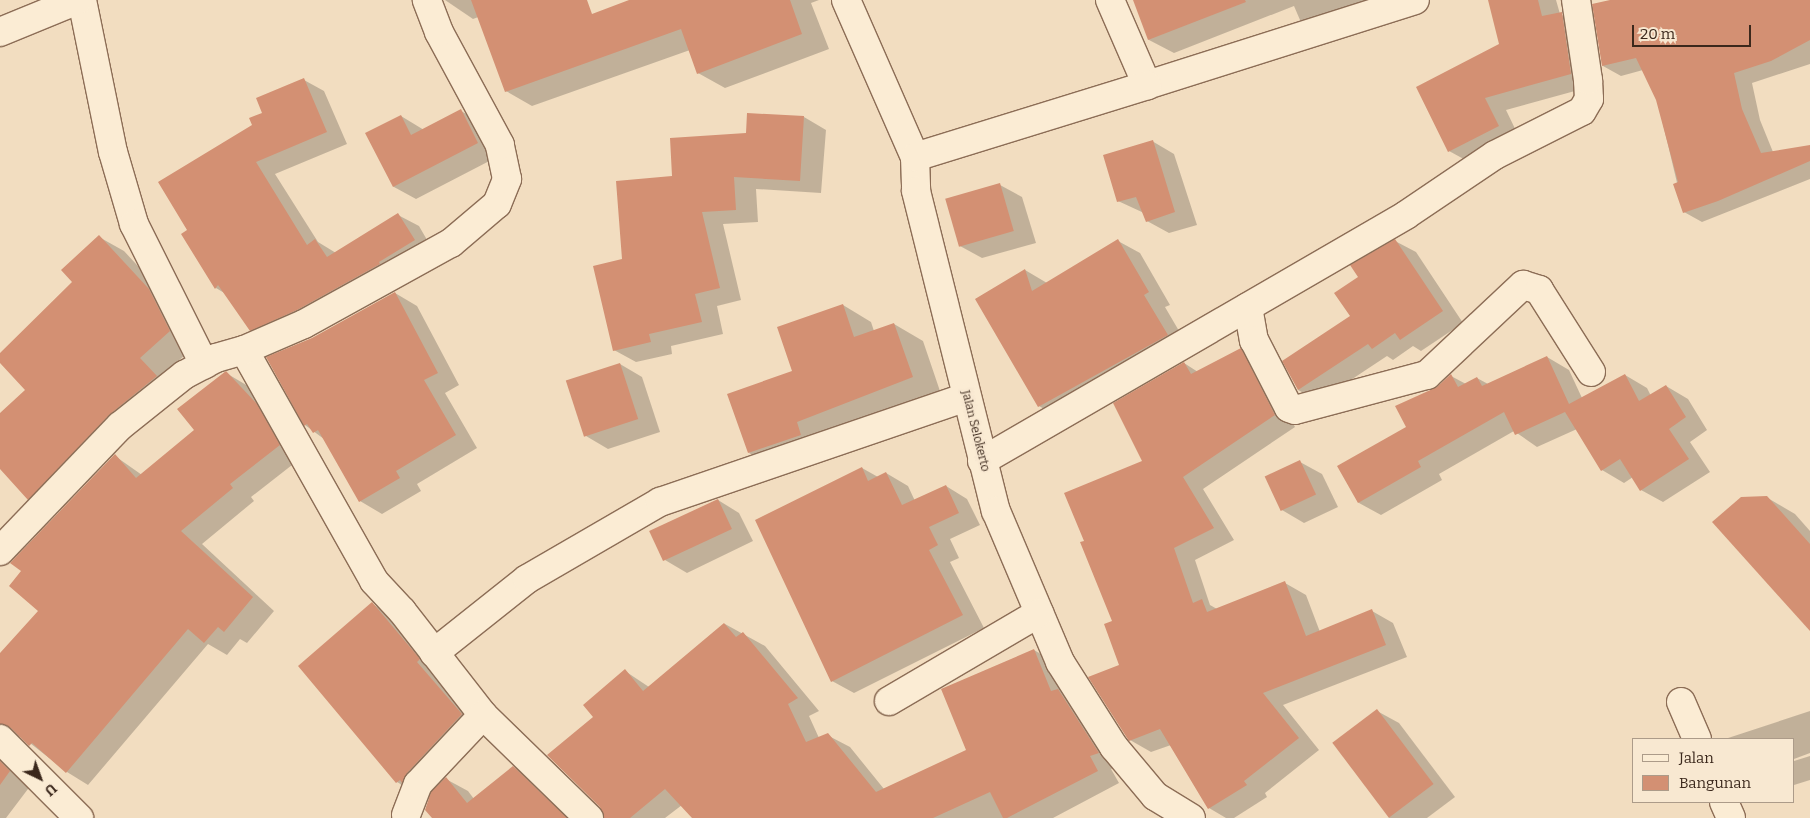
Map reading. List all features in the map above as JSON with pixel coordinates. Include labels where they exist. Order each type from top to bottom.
[{"type":"street","points":[[0,32],[78,0]]},
{"type":"street","points":[[82,0],[114,152],[134,224],[204,364]]},
{"type":"street","points":[[0,550],[120,426],[184,375],[204,364],[244,350],[304,324],[450,243],[497,204],[507,179],[500,145],[439,32],[427,0]]},
{"type":"street","name":"Jalan Selokerto","points":[[846,0],[916,156],[916,191],[982,461],[996,511],[1039,613],[1060,662],[1114,747],[1155,796],[1191,818]]},
{"type":"street","points":[[1110,0],[1147,85]]},
{"type":"street","points":[[916,156],[1415,0]]},
{"type":"street","points":[[982,461],[1406,215],[1495,155],[1582,110],[1589,99],[1588,80],[1576,0]]},
{"type":"street","points":[[1248,307],[1254,340],[1289,408],[1295,410],[1427,375],[1523,285],[1539,290],[1591,372]]},
{"type":"street","points":[[244,350],[374,581],[483,715],[589,818]]},
{"type":"street","points":[[434,653],[527,579],[660,502],[966,397]]},
{"type":"street","points":[[890,701],[1039,613]]},
{"type":"street","points":[[1681,702],[1697,738]]},
{"type":"street","points":[[406,814],[418,784],[483,715]]},
{"type":"street","points":[[0,739],[79,818]]},
{"type":"street","points":[[1724,803],[1731,818]]},
{"type":"building","points":[[471,0],[587,0],[592,14],[629,0],[790,0],[802,34],[697,74],[681,29],[505,92]]},
{"type":"building","points":[[1133,0],[1245,0],[1246,2],[1148,40]]},
{"type":"building","points":[[1488,0],[1538,0],[1542,16],[1562,12],[1571,74],[1485,98],[1499,126],[1448,152],[1416,87],[1499,44]]},
{"type":"building","points":[[1610,0],[1810,0],[1810,40],[1771,61],[1734,73],[1742,109],[1761,153],[1810,145],[1810,161],[1718,201],[1683,213],[1673,184],[1678,182],[1656,100],[1636,58],[1602,66],[1592,4]]},
{"type":"building","points":[[304,78],[327,132],[256,162],[307,245],[315,239],[327,257],[398,213],[415,240],[379,262],[380,264],[297,310],[250,331],[218,285],[215,289],[181,234],[187,230],[158,182],[252,125],[249,118],[262,113],[256,98]]},
{"type":"building","points":[[461,109],[478,143],[393,187],[365,133],[401,115],[411,135]]},
{"type":"building","points":[[747,113],[804,116],[800,181],[734,177],[736,210],[702,212],[720,288],[695,294],[702,322],[649,334],[651,342],[613,351],[593,266],[622,259],[616,181],[672,176],[670,138],[746,133]]},
{"type":"building","points":[[1153,140],[1175,212],[1146,222],[1136,197],[1117,202],[1103,155]]},
{"type":"building","points":[[1000,183],[1014,231],[959,247],[945,199]]},
{"type":"building","points":[[99,235],[149,289],[170,331],[140,358],[157,376],[109,415],[28,500],[0,469],[0,413],[25,390],[0,363],[0,353],[72,282],[61,270]]},
{"type":"building","points":[[1118,239],[1149,292],[1144,295],[1168,335],[1038,407],[975,299],[1025,269],[1032,291]]},
{"type":"building","points":[[1395,239],[1443,311],[1400,340],[1395,333],[1372,349],[1368,344],[1298,390],[1282,361],[1350,316],[1334,293],[1358,277],[1350,265]]},
{"type":"building","points":[[395,292],[438,373],[424,380],[456,435],[396,471],[400,478],[359,502],[318,430],[313,433],[307,424],[304,426],[266,357],[312,338]]},
{"type":"building","points":[[843,304],[854,337],[894,323],[913,377],[797,422],[801,435],[748,453],[727,394],[792,371],[777,327]]},
{"type":"building","points":[[1241,348],[1275,415],[1183,477],[1214,528],[1174,548],[1193,603],[1202,599],[1207,612],[1285,581],[1306,636],[1372,609],[1386,645],[1263,693],[1299,738],[1244,781],[1247,785],[1208,809],[1160,729],[1129,741],[1088,677],[1119,665],[1104,624],[1112,621],[1080,542],[1084,541],[1064,493],[1142,461],[1113,403],[1184,362],[1191,374]]},
{"type":"building","points":[[1547,356],[1569,404],[1625,374],[1639,401],[1666,385],[1686,417],[1669,429],[1689,459],[1640,491],[1620,459],[1601,471],[1565,412],[1515,435],[1504,412],[1418,461],[1421,467],[1358,503],[1337,466],[1406,427],[1395,406],[1437,387],[1451,374],[1458,387],[1477,377],[1482,386]]},
{"type":"building","points":[[620,363],[638,419],[584,437],[566,381]]},
{"type":"building","points":[[226,371],[257,404],[280,445],[230,484],[233,488],[181,531],[253,597],[224,632],[218,627],[204,643],[188,629],[66,773],[32,743],[29,746],[11,728],[0,724],[0,653],[38,611],[9,586],[21,571],[10,563],[115,454],[136,478],[194,430],[177,409]]},
{"type":"building","points":[[1300,460],[1316,494],[1281,511],[1265,476]]},
{"type":"building","points":[[862,467],[868,481],[886,472],[902,505],[946,485],[959,513],[929,527],[938,545],[929,550],[963,615],[831,682],[755,520]]},
{"type":"building","points":[[1767,496],[1810,544],[1810,631],[1712,522],[1741,497]]},
{"type":"building","points":[[718,499],[732,529],[663,561],[649,531]]},
{"type":"building","points":[[372,602],[420,659],[417,662],[462,714],[407,773],[402,783],[400,780],[396,783],[298,666]]},
{"type":"building","points":[[724,623],[736,637],[743,632],[798,698],[788,704],[806,742],[828,733],[876,792],[966,750],[941,689],[1034,649],[1051,691],[1058,689],[1099,753],[1090,756],[1098,771],[1007,818],[1003,818],[990,792],[933,818],[692,818],[665,789],[630,818],[604,818],[600,807],[547,755],[593,717],[583,705],[625,669],[643,691]]},
{"type":"building","points":[[1377,709],[1434,784],[1389,818],[1332,743]]},
{"type":"building","points":[[0,761],[10,771],[0,785]]},
{"type":"building","points":[[513,766],[567,818],[432,818],[425,810],[431,792],[446,777],[467,803]]}]
